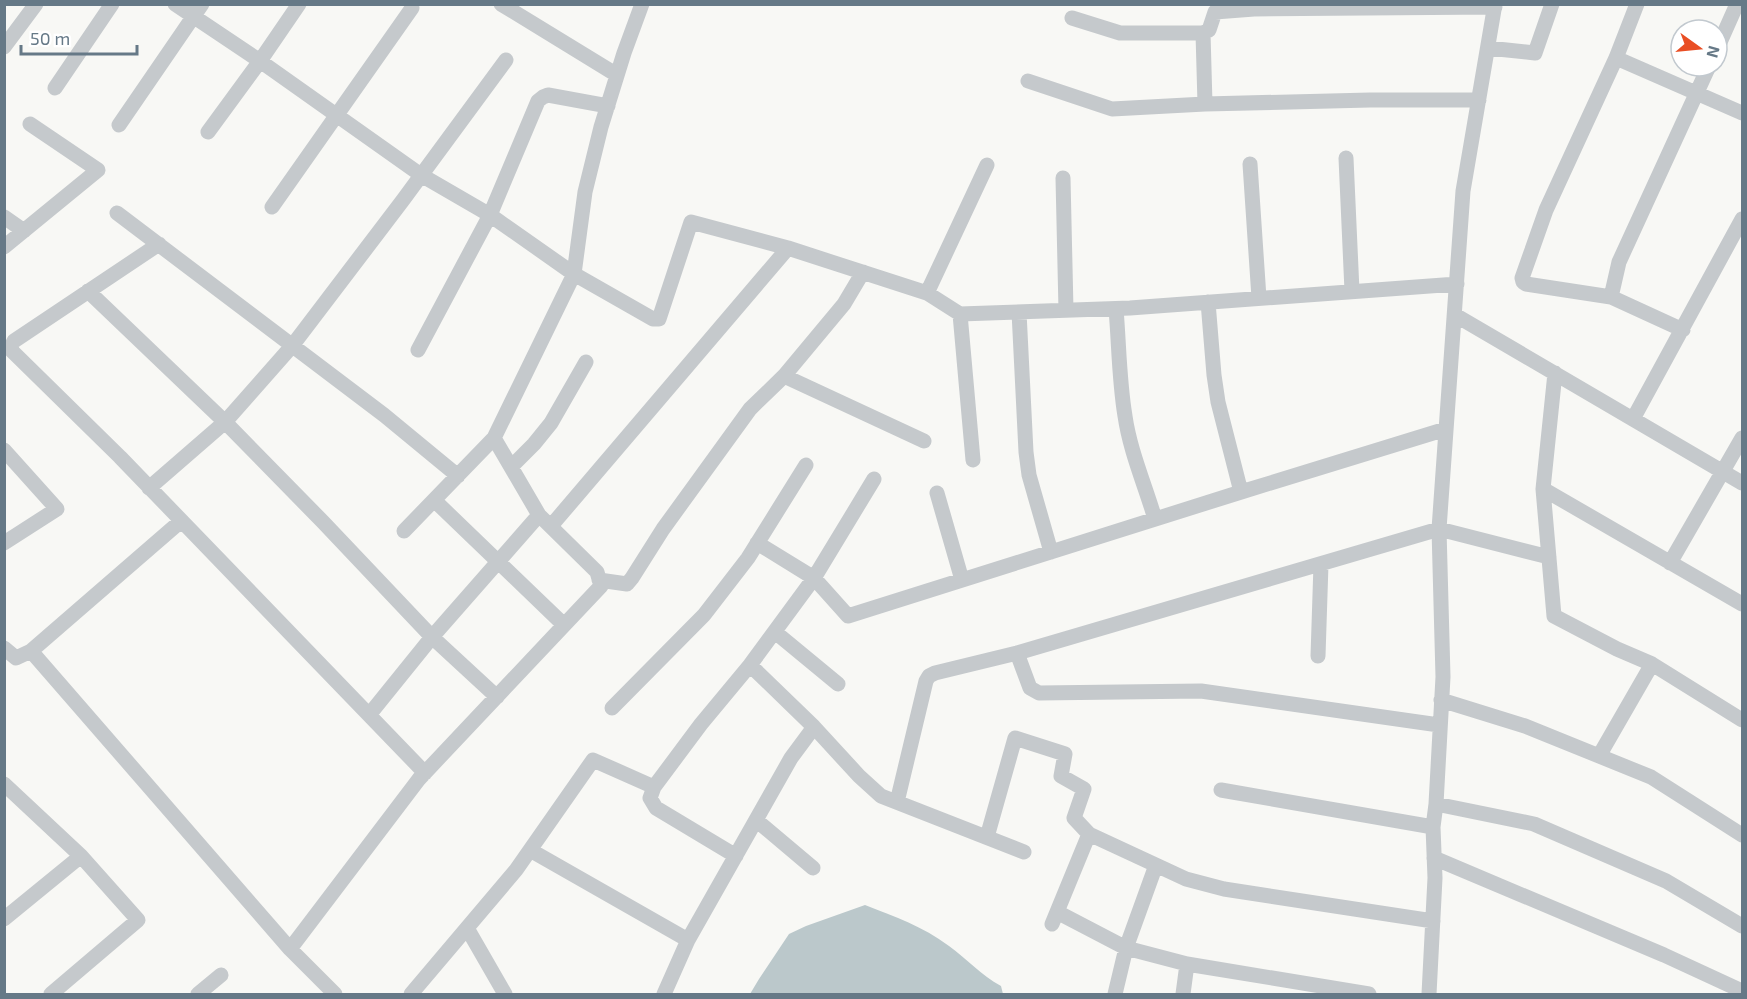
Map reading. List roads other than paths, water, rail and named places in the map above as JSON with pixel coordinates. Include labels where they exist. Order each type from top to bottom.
[{"type":"street","points":[[4,47],[36,4]]},
{"type":"street","points":[[56,88],[112,4]]},
{"type":"street","points":[[175,4],[197,11],[260,61],[421,175],[490,215],[574,274],[653,319],[659,319],[691,222],[788,248],[927,293],[960,314],[1116,309],[1457,284]]},
{"type":"street","points":[[208,132],[298,4]]},
{"type":"street","points":[[501,4],[617,75]]},
{"type":"street","points":[[404,531],[494,438],[574,274],[585,192],[601,127],[642,4]]},
{"type":"street","points":[[1488,48],[1534,54],[1552,4]]},
{"type":"street","points":[[1637,4],[1616,58],[1546,210],[1522,280],[1530,285],[1611,297],[1683,330]]},
{"type":"street","points":[[1729,22],[1737,4]]},
{"type":"street","points":[[1072,18],[1120,33],[1203,33],[1209,30],[1215,12],[1254,9],[1495,6],[1463,190],[1439,529],[1443,677],[1436,804],[1432,827],[1435,878],[1430,994]]},
{"type":"street","points":[[272,207],[412,8]]},
{"type":"street","points":[[119,125],[197,11]]},
{"type":"street","points":[[1203,33],[1206,104]]},
{"type":"street","points":[[1616,58],[1743,113]]},
{"type":"street","points":[[149,488],[225,422],[292,346],[506,60]]},
{"type":"street","points":[[1611,297],[1619,262],[1704,78]]},
{"type":"street","points":[[1028,81],[1112,109],[1206,104],[1479,100]]},
{"type":"street","points":[[418,350],[490,215],[534,107],[543,97],[556,96],[608,106]]},
{"type":"street","points":[[4,247],[98,170],[30,124]]},
{"type":"street","points":[[1346,158],[1352,291]]},
{"type":"street","points":[[1250,164],[1259,298]]},
{"type":"street","points":[[927,293],[987,165]]},
{"type":"street","points":[[1063,178],[1066,310]]},
{"type":"street","points":[[117,213],[384,415],[458,476]]},
{"type":"street","points":[[4,217],[24,231]]},
{"type":"street","points":[[1633,419],[1743,219]]},
{"type":"street","points":[[159,244],[14,341],[12,351],[149,488],[425,773]]},
{"type":"street","points":[[551,526],[788,248]]},
{"type":"street","points":[[599,580],[627,584],[663,529],[750,409],[784,376],[844,304],[862,272]]},
{"type":"street","points":[[88,291],[225,422],[432,637],[497,697]]},
{"type":"street","points":[[1209,302],[1218,402],[1241,492]]},
{"type":"street","points":[[1116,309],[1125,417],[1155,519]]},
{"type":"street","points":[[1019,312],[1029,475],[1051,552]]},
{"type":"street","points":[[960,314],[973,460]]},
{"type":"street","points":[[1455,315],[1743,483]]},
{"type":"street","points":[[511,467],[551,423],[586,362]]},
{"type":"street","points":[[1555,373],[1543,489],[1554,616],[1617,649],[1652,664],[1743,720]]},
{"type":"street","points":[[784,376],[924,441]]},
{"type":"street","points":[[757,543],[814,578],[848,616],[1446,429]]},
{"type":"street","points":[[290,949],[425,773],[601,586],[597,572],[539,515],[494,438]]},
{"type":"street","points":[[1670,563],[1743,438]]},
{"type":"street","points":[[4,450],[57,509],[4,543]]},
{"type":"street","points":[[612,708],[704,615],[748,558],[806,465]]},
{"type":"street","points":[[736,856],[656,808],[650,798],[654,787],[701,724],[750,665],[814,578],[874,479]]},
{"type":"street","points":[[1543,489],[1743,604]]},
{"type":"street","points":[[937,493],[962,580]]},
{"type":"street","points":[[434,500],[564,625]]},
{"type":"street","points":[[369,715],[432,637],[539,515]]},
{"type":"street","points":[[4,648],[16,658],[31,651],[181,521]]},
{"type":"street","points":[[897,802],[924,687],[929,676],[935,673],[1017,653],[1439,529],[1549,557]]},
{"type":"street","points":[[1318,656],[1321,564]]},
{"type":"street","points":[[775,632],[838,684]]},
{"type":"street","points":[[31,651],[290,949],[335,994]]},
{"type":"street","points":[[1017,653],[1030,688],[1039,693],[1201,691],[1439,725]]},
{"type":"street","points":[[1599,756],[1652,664]]},
{"type":"street","points":[[750,665],[814,727],[859,776],[881,795],[1024,852]]},
{"type":"street","points":[[1441,700],[1525,726],[1651,777],[1742,834]]},
{"type":"street","points":[[664,994],[688,940],[791,758],[814,727]]},
{"type":"street","points":[[987,837],[1016,738],[1065,754],[1061,776],[1084,789],[1074,818],[1089,834],[1186,879],[1224,889],[1433,921]]},
{"type":"street","points":[[411,994],[516,870],[593,760],[654,787]]},
{"type":"street","points":[[4,784],[81,856],[138,920],[51,994]]},
{"type":"street","points":[[1221,790],[1432,827]]},
{"type":"street","points":[[1436,804],[1534,824],[1666,881],[1743,926]]},
{"type":"street","points":[[756,820],[813,868]]},
{"type":"street","points":[[1089,834],[1055,918],[1126,948],[1187,964],[1295,988],[1369,994]]},
{"type":"street","points":[[530,850],[688,940]]},
{"type":"street","points":[[4,919],[81,856]]},
{"type":"street","points":[[1434,858],[1664,955],[1743,991]]},
{"type":"street","points":[[1115,994],[1126,948],[1156,865]]},
{"type":"street","points":[[467,928],[505,994]]},
{"type":"street","points":[[1183,994],[1187,964]]},
{"type":"street","points":[[198,994],[221,975]]}]
